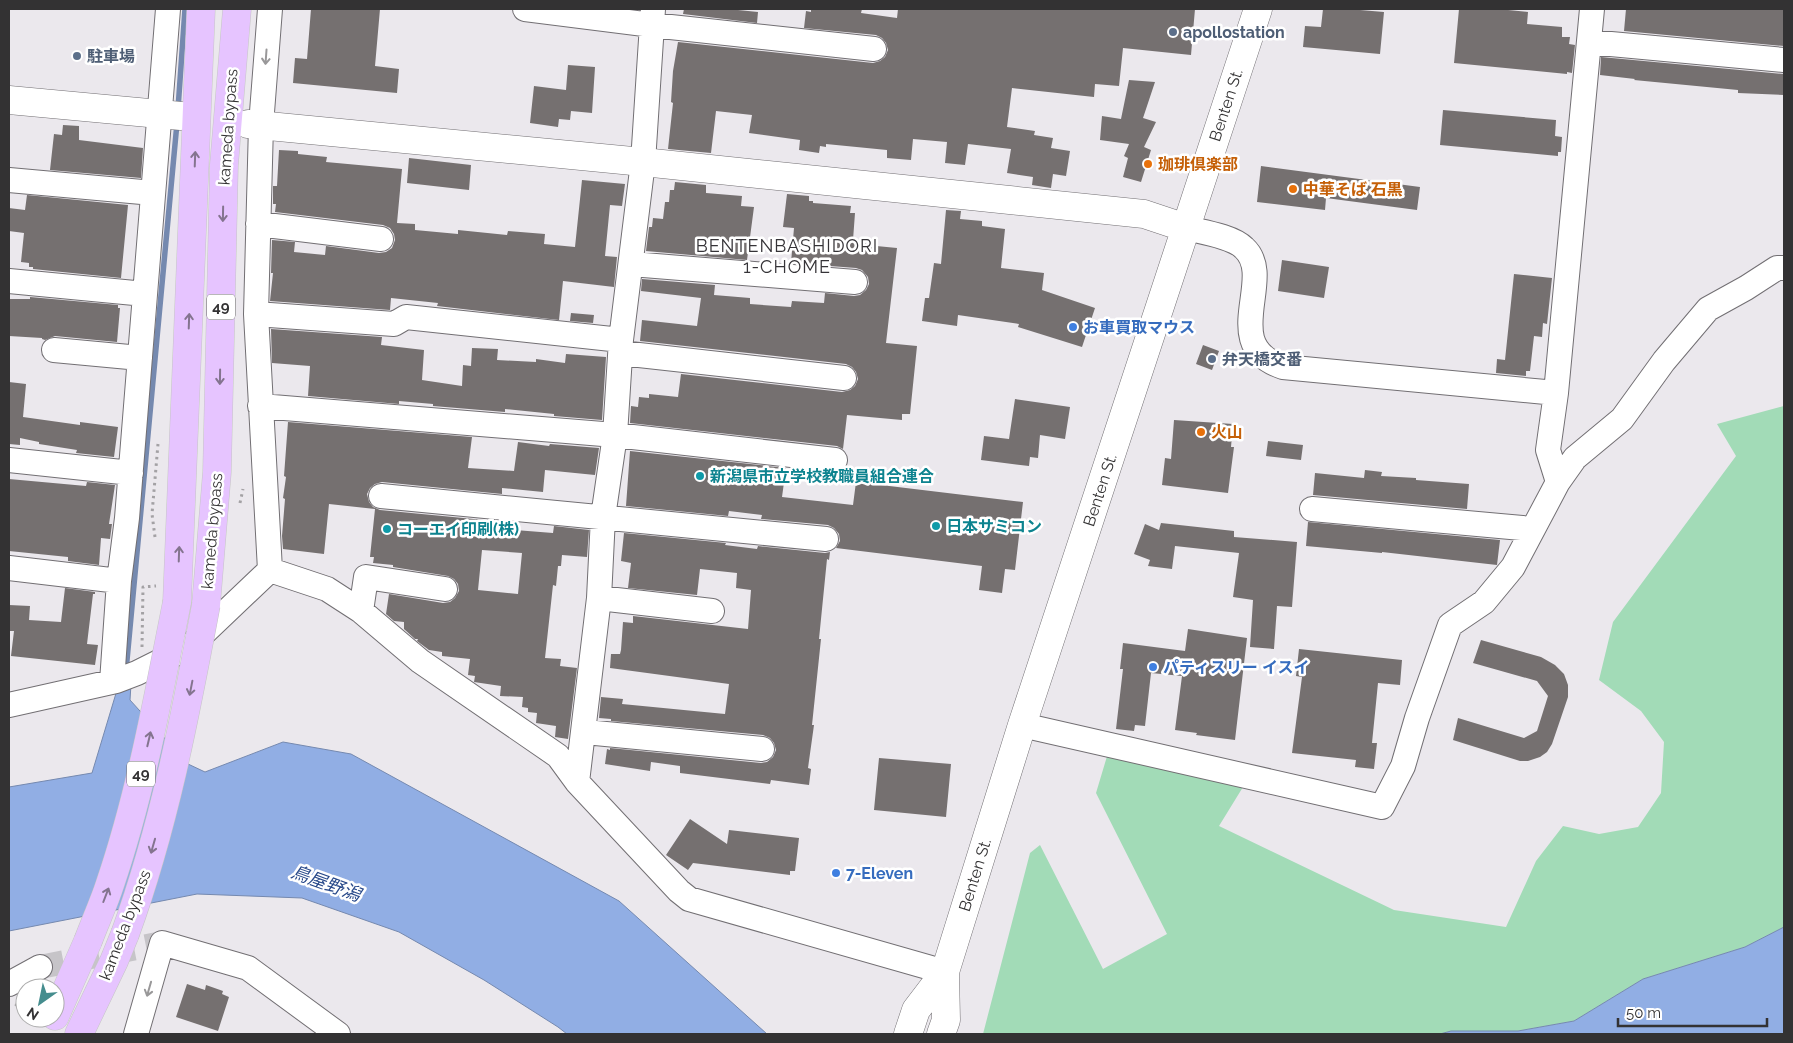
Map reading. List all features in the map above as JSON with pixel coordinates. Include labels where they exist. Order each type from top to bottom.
[{"type":"highway","name":"kameda bypass","points":[[65,994],[110,884],[131,814],[150,734],[169,594],[201,9]]},
{"type":"highway","name":"kameda bypass","points":[[80,1034],[125,934],[139,896],[161,822],[181,739],[206,605],[218,472],[224,166],[237,9]]},
{"type":"highway","points":[[93,1034],[114,961]]},
{"type":"street","points":[[122,679],[119,581],[128,518],[153,193],[170,115],[168,9]]},
{"type":"street","points":[[9,705],[122,679],[189,647],[270,570],[256,314],[258,224],[255,124],[270,9]]},
{"type":"street","points":[[525,9],[652,17],[874,49]]},
{"type":"street","name":"Benten St.","points":[[945,972],[1022,725],[1258,9]]},
{"type":"street","points":[[1558,482],[1548,450],[1556,392],[1592,9]]},
{"type":"street","points":[[578,782],[599,598],[603,518],[615,435],[621,347],[643,162],[652,17]]},
{"type":"street","points":[[1589,42],[1784,60]]},
{"type":"street","points":[[9,100],[170,115]]},
{"type":"street","points":[[255,124],[1144,214],[1235,241],[1251,256],[1254,267],[1251,332],[1257,350],[1271,363],[1283,367],[1556,392]]},
{"type":"street","points":[[9,180],[153,193]]},
{"type":"street","points":[[258,224],[381,239]]},
{"type":"street","points":[[631,264],[855,282]]},
{"type":"street","points":[[1022,725],[1382,807],[1403,766],[1450,625],[1484,602],[1513,567],[1558,482],[1575,458],[1622,419],[1664,361],[1708,308],[1746,288],[1777,268],[1784,268]]},
{"type":"street","points":[[9,281],[145,294]]},
{"type":"street","points":[[256,314],[394,324],[406,317],[844,378]]},
{"type":"street","points":[[54,350],[140,358]]},
{"type":"street","points":[[260,406],[615,435],[835,460]]},
{"type":"street","points":[[9,460],[131,474]]},
{"type":"street","points":[[381,496],[826,539]]},
{"type":"street","points":[[1312,509],[1533,529]]},
{"type":"street","points":[[9,568],[119,581]]},
{"type":"street","points":[[270,570],[327,589],[361,611],[420,661],[558,756],[578,782],[679,891],[689,899],[945,972]]},
{"type":"street","points":[[361,611],[366,577],[445,588]]},
{"type":"street","points":[[599,598],[704,606]]},
{"type":"street","points":[[585,732],[762,749]]},
{"type":"street","points":[[136,1034],[162,944],[248,968],[338,1034]]},
{"type":"street","points":[[9,984],[40,967]]},
{"type":"street","points":[[912,1022],[945,972]]},
{"type":"street","points":[[943,1027],[945,972]]},
{"type":"path","points":[[240,503],[244,484]]},
{"type":"path","points":[[142,619],[143,587],[169,594]]},
{"type":"green space","points":[[1784,406],[1784,927],[1745,947],[1643,979],[1574,1021],[1518,1031],[1451,1031],[1440,1034],[983,1034],[1030,853],[1040,845],[1103,969],[1167,934],[1096,793],[1108,753],[1243,787],[1219,826],[1394,910],[1506,927],[1536,861],[1563,826],[1599,834],[1638,827],[1661,793],[1664,742],[1641,711],[1599,680],[1613,622],[1736,456],[1717,424]]},
{"type":"water","name":"鳥屋野潟","points":[[131,684],[130,700],[188,764],[205,772],[283,742],[351,754],[619,901],[767,1034],[567,1034],[484,980],[399,932],[302,898],[197,894],[9,931],[9,787],[92,773],[117,690]]},
{"type":"water","points":[[1784,927],[1784,1034],[1440,1034],[1451,1031],[1518,1031],[1574,1021],[1643,979],[1745,947]]},
{"type":"building","points":[[311,9],[380,9],[375,66],[399,69],[397,93],[293,83],[295,58],[307,59]]},
{"type":"building","points":[[684,9],[728,9],[758,12],[757,23],[683,14]]},
{"type":"building","points":[[811,9],[862,9],[861,13],[897,18],[898,9],[1195,9],[1191,55],[1123,48],[1119,86],[1095,84],[1094,97],[1012,88],[1007,127],[1035,131],[1034,135],[1053,138],[1051,148],[1070,151],[1066,176],[1053,174],[1051,188],[1032,185],[1033,177],[1007,173],[1011,149],[968,144],[965,165],[945,163],[947,142],[913,139],[911,160],[887,158],[887,150],[826,144],[826,147],[820,146],[819,153],[799,150],[800,140],[749,133],[752,115],[716,111],[711,153],[668,149],[673,103],[671,102],[673,71],[678,42],[873,63],[885,57],[888,50],[886,43],[876,35],[804,28],[806,11],[811,12]]},
{"type":"building","points":[[1323,9],[1384,12],[1380,54],[1303,47],[1305,26],[1321,27]]},
{"type":"building","points":[[1459,9],[1498,9],[1528,12],[1527,24],[1562,27],[1562,37],[1570,37],[1569,44],[1575,45],[1572,73],[1454,63]]},
{"type":"building","points":[[1626,9],[1784,9],[1784,46],[1624,31]]},
{"type":"building","points":[[1601,57],[1784,74],[1784,95],[1738,93],[1738,90],[1600,75]]},
{"type":"building","points":[[568,65],[595,67],[592,113],[571,111],[570,120],[559,119],[558,127],[530,123],[534,86],[566,90]]},
{"type":"building","points":[[1129,80],[1155,82],[1143,118],[1156,122],[1144,147],[1151,150],[1141,182],[1123,177],[1128,158],[1124,156],[1129,144],[1100,140],[1102,116],[1121,119]]},
{"type":"building","points":[[1443,110],[1556,120],[1555,136],[1562,137],[1561,152],[1558,152],[1558,156],[1440,145]]},
{"type":"building","points":[[63,125],[79,126],[79,140],[143,148],[141,178],[50,170],[54,134],[62,135]]},
{"type":"building","points":[[279,150],[298,151],[298,154],[327,157],[326,162],[402,169],[397,223],[415,224],[415,230],[458,234],[458,230],[507,235],[508,231],[545,234],[544,244],[575,247],[582,180],[625,184],[622,206],[610,205],[605,256],[617,257],[614,287],[563,281],[559,320],[437,306],[438,303],[391,298],[390,310],[270,301],[273,273],[271,273],[272,240],[295,242],[294,252],[325,255],[326,246],[379,253],[386,252],[392,248],[395,240],[390,228],[383,225],[275,212],[276,204],[273,204],[273,186],[277,186]]},
{"type":"building","points":[[409,158],[471,165],[469,190],[407,183]]},
{"type":"building","points":[[1261,166],[1420,187],[1417,210],[1326,198],[1325,210],[1257,202]]},
{"type":"building","points":[[675,182],[706,185],[706,193],[742,196],[741,206],[754,207],[747,260],[646,251],[649,227],[652,227],[653,218],[663,219],[665,202],[669,202],[670,190],[674,190]]},
{"type":"building","points":[[787,194],[809,196],[809,201],[813,201],[813,203],[851,206],[850,213],[855,213],[853,240],[866,243],[866,245],[897,248],[886,343],[917,346],[910,414],[902,414],[902,420],[847,415],[843,449],[837,446],[630,423],[631,406],[638,407],[639,397],[649,398],[649,394],[678,397],[681,374],[842,392],[850,390],[855,386],[858,379],[856,372],[846,364],[640,341],[642,320],[697,326],[701,298],[641,291],[642,279],[715,285],[714,295],[750,298],[750,304],[791,307],[792,301],[824,303],[825,293],[854,296],[860,295],[866,290],[869,284],[868,277],[862,270],[791,263],[794,228],[783,227]]},
{"type":"building","points":[[27,195],[128,205],[121,278],[33,269],[33,267],[29,267],[29,263],[21,262],[24,233],[9,231],[9,208],[25,210]]},
{"type":"building","points":[[946,210],[961,211],[960,219],[982,221],[982,226],[1005,229],[1001,268],[1044,273],[1042,290],[1095,308],[1082,347],[1018,327],[1019,324],[958,315],[957,326],[922,321],[925,298],[929,298],[934,263],[941,264]]},
{"type":"building","points":[[1282,260],[1329,267],[1324,298],[1278,291]]},
{"type":"building","points":[[1514,274],[1552,278],[1547,324],[1543,323],[1542,337],[1534,336],[1530,371],[1526,371],[1526,376],[1496,373],[1497,359],[1505,360]]},
{"type":"building","points":[[30,297],[118,305],[118,308],[120,308],[117,342],[55,336],[45,340],[42,338],[9,336],[9,299],[30,299]]},
{"type":"building","points":[[571,313],[594,315],[593,323],[570,321]]},
{"type":"building","points":[[271,329],[382,337],[381,345],[424,350],[422,380],[462,386],[463,365],[471,366],[472,348],[498,349],[497,360],[536,362],[536,359],[565,363],[566,354],[606,357],[602,420],[505,409],[505,412],[399,401],[399,404],[308,396],[310,366],[272,363]]},
{"type":"building","name":"弁天橋交番","points":[[1203,345],[1219,351],[1212,370],[1196,364]]},
{"type":"building","points":[[9,382],[26,384],[23,417],[80,425],[80,422],[118,427],[114,457],[76,453],[77,450],[39,444],[39,442],[20,438],[20,445],[9,444]]},
{"type":"building","points":[[1015,399],[1070,407],[1065,439],[1040,435],[1038,458],[1030,457],[1029,466],[981,460],[984,436],[1009,439]]},
{"type":"building","points":[[1174,420],[1233,424],[1231,447],[1234,447],[1228,493],[1162,485],[1165,458],[1171,459]]},
{"type":"building","points":[[288,422],[472,437],[468,468],[514,471],[518,442],[549,446],[550,444],[599,448],[595,475],[545,470],[543,492],[502,488],[502,494],[382,482],[370,488],[367,494],[369,502],[373,507],[380,510],[515,523],[515,530],[553,533],[554,526],[589,530],[587,557],[562,555],[561,566],[558,566],[556,586],[553,585],[545,658],[561,659],[560,666],[577,668],[568,739],[555,737],[556,726],[536,723],[537,713],[528,712],[528,708],[522,707],[523,697],[500,696],[501,686],[474,682],[475,676],[468,675],[470,659],[442,656],[442,652],[429,650],[404,629],[404,622],[394,621],[386,614],[389,594],[443,603],[450,602],[459,591],[458,584],[448,576],[373,563],[374,557],[370,557],[375,509],[329,504],[324,554],[283,549],[282,536],[285,499],[283,498],[286,477],[284,476]],"holes":[[[482,550],[522,553],[518,594],[478,590]]]},
{"type":"building","points":[[1268,441],[1303,445],[1301,460],[1266,456]]},
{"type":"building","points":[[630,451],[786,468],[782,497],[853,505],[856,482],[1023,502],[1015,570],[1005,569],[1002,593],[979,590],[982,566],[836,548],[840,541],[839,534],[828,525],[761,519],[762,515],[729,511],[728,516],[626,506]]},
{"type":"building","points":[[1365,470],[1382,472],[1381,476],[1469,484],[1467,509],[1313,495],[1315,473],[1364,478]]},
{"type":"building","points":[[9,479],[86,486],[87,482],[115,485],[109,524],[112,524],[110,539],[101,538],[99,565],[68,561],[68,557],[9,551]]},
{"type":"building","points":[[1308,522],[1500,540],[1497,565],[1382,552],[1306,546]]},
{"type":"building","points":[[1161,523],[1234,531],[1234,537],[1297,542],[1292,607],[1277,606],[1274,649],[1250,647],[1253,600],[1233,597],[1239,553],[1175,546],[1172,569],[1148,566],[1150,560],[1134,554],[1145,524],[1159,530]]},
{"type":"building","points":[[624,533],[726,543],[725,545],[757,549],[758,546],[830,552],[829,560],[827,559],[819,639],[821,639],[812,725],[814,725],[808,768],[811,769],[809,785],[771,780],[770,784],[680,773],[680,766],[651,762],[650,771],[605,764],[607,749],[610,750],[610,748],[761,763],[767,762],[773,757],[776,750],[770,738],[763,735],[611,721],[611,719],[599,718],[601,697],[623,699],[622,704],[725,714],[729,684],[610,668],[611,654],[620,654],[623,622],[633,623],[633,616],[748,629],[751,590],[736,588],[737,573],[700,569],[697,595],[628,588],[631,563],[621,561]]},
{"type":"building","points":[[65,588],[95,592],[93,594],[87,644],[98,645],[95,665],[11,656],[14,631],[9,631],[9,605],[30,606],[29,620],[61,622]]},
{"type":"building","points":[[1188,629],[1247,638],[1235,740],[1175,730],[1182,676],[1151,673],[1145,726],[1135,725],[1134,731],[1116,729],[1123,669],[1120,669],[1123,643],[1185,651]]},
{"type":"building","points":[[1481,640],[1541,657],[1555,665],[1564,674],[1568,685],[1568,697],[1552,744],[1547,752],[1540,757],[1528,761],[1520,761],[1453,740],[1458,718],[1524,738],[1537,731],[1548,696],[1537,681],[1473,663]]},
{"type":"building","points":[[1299,649],[1402,660],[1400,685],[1378,683],[1372,743],[1377,743],[1374,769],[1355,767],[1356,760],[1292,753],[1302,677],[1296,676]]},
{"type":"building","points":[[879,758],[951,764],[946,817],[874,810]]},
{"type":"building","points":[[690,819],[727,844],[729,830],[799,838],[795,871],[790,871],[790,875],[693,863],[688,870],[666,855]]},
{"type":"building","points":[[187,984],[205,990],[206,985],[223,991],[222,994],[229,997],[218,1031],[176,1017]]},
{"type":"waterway","points":[[178,109],[185,9]]},
{"type":"waterway","points":[[126,671],[177,123]]},
{"type":"tunnel","points":[[40,967],[162,943]]},
{"type":"place","name":"apollostation","points":[[1173,32]]},
{"type":"place","name":"駐車場","points":[[77,56]]},
{"type":"place","name":"珈琲倶楽部","points":[[1148,164]]},
{"type":"place","name":"中華そば 石黒","points":[[1293,189]]},
{"type":"place","name":"お車買取マウス","points":[[1073,327]]},
{"type":"place","name":"弁天橋交番","points":[[1212,359]]},
{"type":"place","name":"火山","points":[[1201,432]]},
{"type":"place","name":"新潟県市立学校教職員組合連合","points":[[700,476]]},
{"type":"place","name":"日本サミコン","points":[[936,526]]},
{"type":"place","name":"コーエイ印刷(株)","points":[[387,529]]},
{"type":"place","name":"パティスリー イスイ","points":[[1153,667]]},
{"type":"place","name":"7-Eleven","points":[[836,873]]},
{"type":"district","name":"BENTENBASHIDORI 1-CHOME","points":[[787,255]]}]
